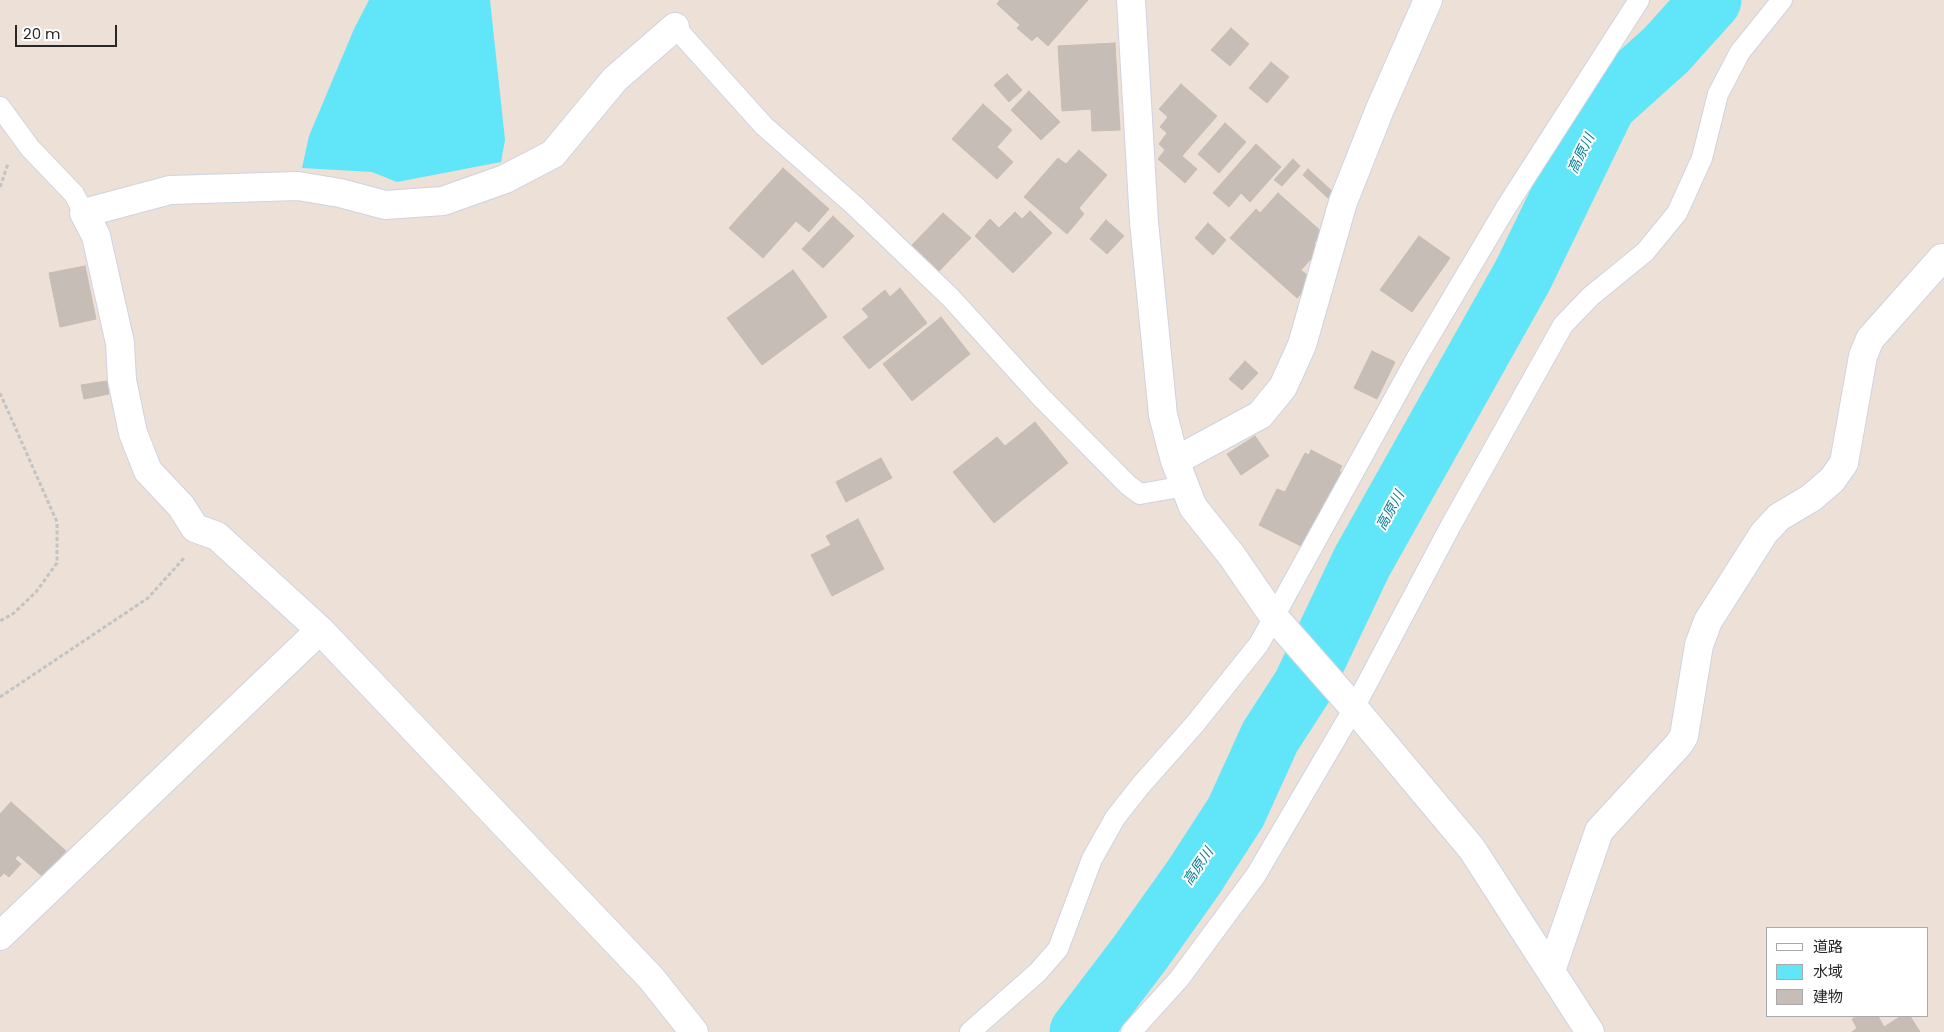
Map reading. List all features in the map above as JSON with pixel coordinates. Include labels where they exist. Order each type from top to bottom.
[{"type":"street","points":[[1131,0],[1145,232],[1163,416],[1175,461],[1193,507],[1232,556],[1278,622],[1352,705],[1472,849],[1590,1032]]},
{"type":"street","points":[[1175,461],[1260,414],[1283,387],[1302,344],[1343,202],[1380,109],[1428,0]]},
{"type":"street","points":[[675,27],[615,79],[553,154],[505,179],[443,201],[385,205],[340,193],[298,186],[170,190],[84,213],[96,236],[120,343],[122,380],[133,433],[148,471],[181,506],[194,528],[217,536],[320,630],[651,978],[694,1032]]},
{"type":"street","points":[[1551,971],[1599,831],[1679,744],[1684,736],[1699,645],[1708,621],[1764,533],[1779,517],[1811,498],[1832,480],[1844,463],[1863,356],[1870,339],[1942,258]]},
{"type":"street","points":[[0,936],[320,630]]},
{"type":"lane","points":[[970,1032],[1038,972],[1058,949],[1092,859],[1116,818],[1141,785],[1195,724],[1278,622],[1416,359],[1500,217],[1639,0]]},
{"type":"lane","points":[[1131,1032],[1179,979],[1256,875],[1563,325],[1591,296],[1645,252],[1677,213],[1702,158],[1718,94],[1740,52],[1782,0]]},
{"type":"lane","points":[[675,27],[764,126],[855,206],[950,298],[1040,396],[1128,485],[1140,494],[1185,486]]},
{"type":"lane","points":[[0,107],[30,148],[74,194],[84,213]]},
{"type":"path","points":[[0,393],[57,522],[57,563],[36,592],[14,613],[0,621]]},
{"type":"path","points":[[0,697],[148,598],[186,556],[194,528]]},
{"type":"water","points":[[369,0],[490,0],[505,140],[501,162],[397,182],[372,172],[302,168],[309,136],[354,29]]},
{"type":"building","points":[[1000,0],[1088,0],[1048,46],[1037,36],[1032,41],[1017,28],[1020,25],[997,4]]},
{"type":"building","points":[[1231,28],[1249,44],[1230,66],[1211,50]]},
{"type":"building","points":[[1115,43],[1120,130],[1092,131],[1091,109],[1062,111],[1058,46]]},
{"type":"building","points":[[1271,62],[1289,77],[1267,103],[1249,88]]},
{"type":"building","points":[[1007,74],[1022,90],[1009,102],[994,85]]},
{"type":"building","points":[[1181,84],[1217,116],[1182,156],[1197,169],[1185,183],[1158,159],[1165,150],[1159,144],[1167,133],[1160,127],[1168,117],[1159,109]]},
{"type":"building","points":[[1029,91],[1060,122],[1041,140],[1011,110]]},
{"type":"building","points":[[983,104],[1012,130],[997,147],[1013,162],[997,179],[952,139]]},
{"type":"building","points":[[1225,123],[1246,142],[1219,173],[1198,154]]},
{"type":"building","points":[[1256,144],[1281,167],[1250,202],[1241,193],[1229,207],[1213,193]]},
{"type":"building","points":[[1079,150],[1107,175],[1079,208],[1084,214],[1067,234],[1024,197],[1058,158],[1066,164]]},
{"type":"building","points":[[1293,159],[1300,166],[1282,186],[1274,180]]},
{"type":"building","points":[[783,168],[829,209],[809,232],[796,221],[763,258],[729,228]]},
{"type":"building","points":[[1308,169],[1334,193],[1329,199],[1303,175]]},
{"type":"building","points":[[1278,193],[1323,233],[1314,243],[1320,249],[1301,270],[1313,280],[1297,298],[1230,238],[1256,209],[1260,213]]},
{"type":"building","points":[[1030,211],[1052,233],[1013,273],[975,236],[990,219],[999,228],[1015,212],[1022,219]]},
{"type":"building","points":[[943,213],[971,238],[939,271],[912,245]]},
{"type":"building","points":[[833,216],[854,236],[823,268],[802,249]]},
{"type":"building","points":[[1106,220],[1124,236],[1107,254],[1090,239]]},
{"type":"building","points":[[1208,223],[1226,240],[1213,255],[1195,238]]},
{"type":"building","points":[[1419,236],[1450,258],[1412,312],[1380,290]]},
{"type":"building","points":[[85,266],[96,319],[60,327],[49,273]]},
{"type":"building","points":[[793,270],[827,317],[762,365],[727,318]]},
{"type":"building","points":[[900,288],[927,323],[869,369],[843,337],[869,317],[862,309],[885,290],[890,297]]},
{"type":"building","points":[[941,317],[970,354],[912,401],[883,364]]},
{"type":"building","points":[[1372,351],[1395,362],[1377,399],[1354,388]]},
{"type":"building","points":[[1245,361],[1258,373],[1242,390],[1229,379]]},
{"type":"building","points":[[107,381],[109,394],[84,399],[81,385]]},
{"type":"building","points":[[1035,422],[1068,463],[994,523],[953,472],[997,437],[1005,446]]},
{"type":"building","points":[[1255,436],[1269,456],[1241,475],[1227,454]]},
{"type":"building","points":[[1311,450],[1342,466],[1339,471],[1343,473],[1305,548],[1259,525],[1277,489],[1285,492],[1305,453],[1309,455]]},
{"type":"building","points":[[881,458],[892,478],[846,502],[836,482]]},
{"type":"building","points":[[858,519],[884,569],[832,596],[811,555],[831,545],[826,536]]},
{"type":"building","points":[[11,802],[66,851],[43,877],[18,855],[15,859],[21,864],[9,877],[4,873],[0,877],[0,814]]},
{"type":"building","points":[[1856,1017],[1879,1017],[1884,1027],[1899,1017],[1911,1017],[1920,1032],[1852,1032],[1857,1028],[1852,1019]]},
{"type":"waterway","name":"高原川","points":[[1080,1032],[1140,953],[1194,877],[1236,812],[1270,737],[1303,686],[1362,562],[1523,275],[1606,104],[1666,50],[1711,0]]}]
